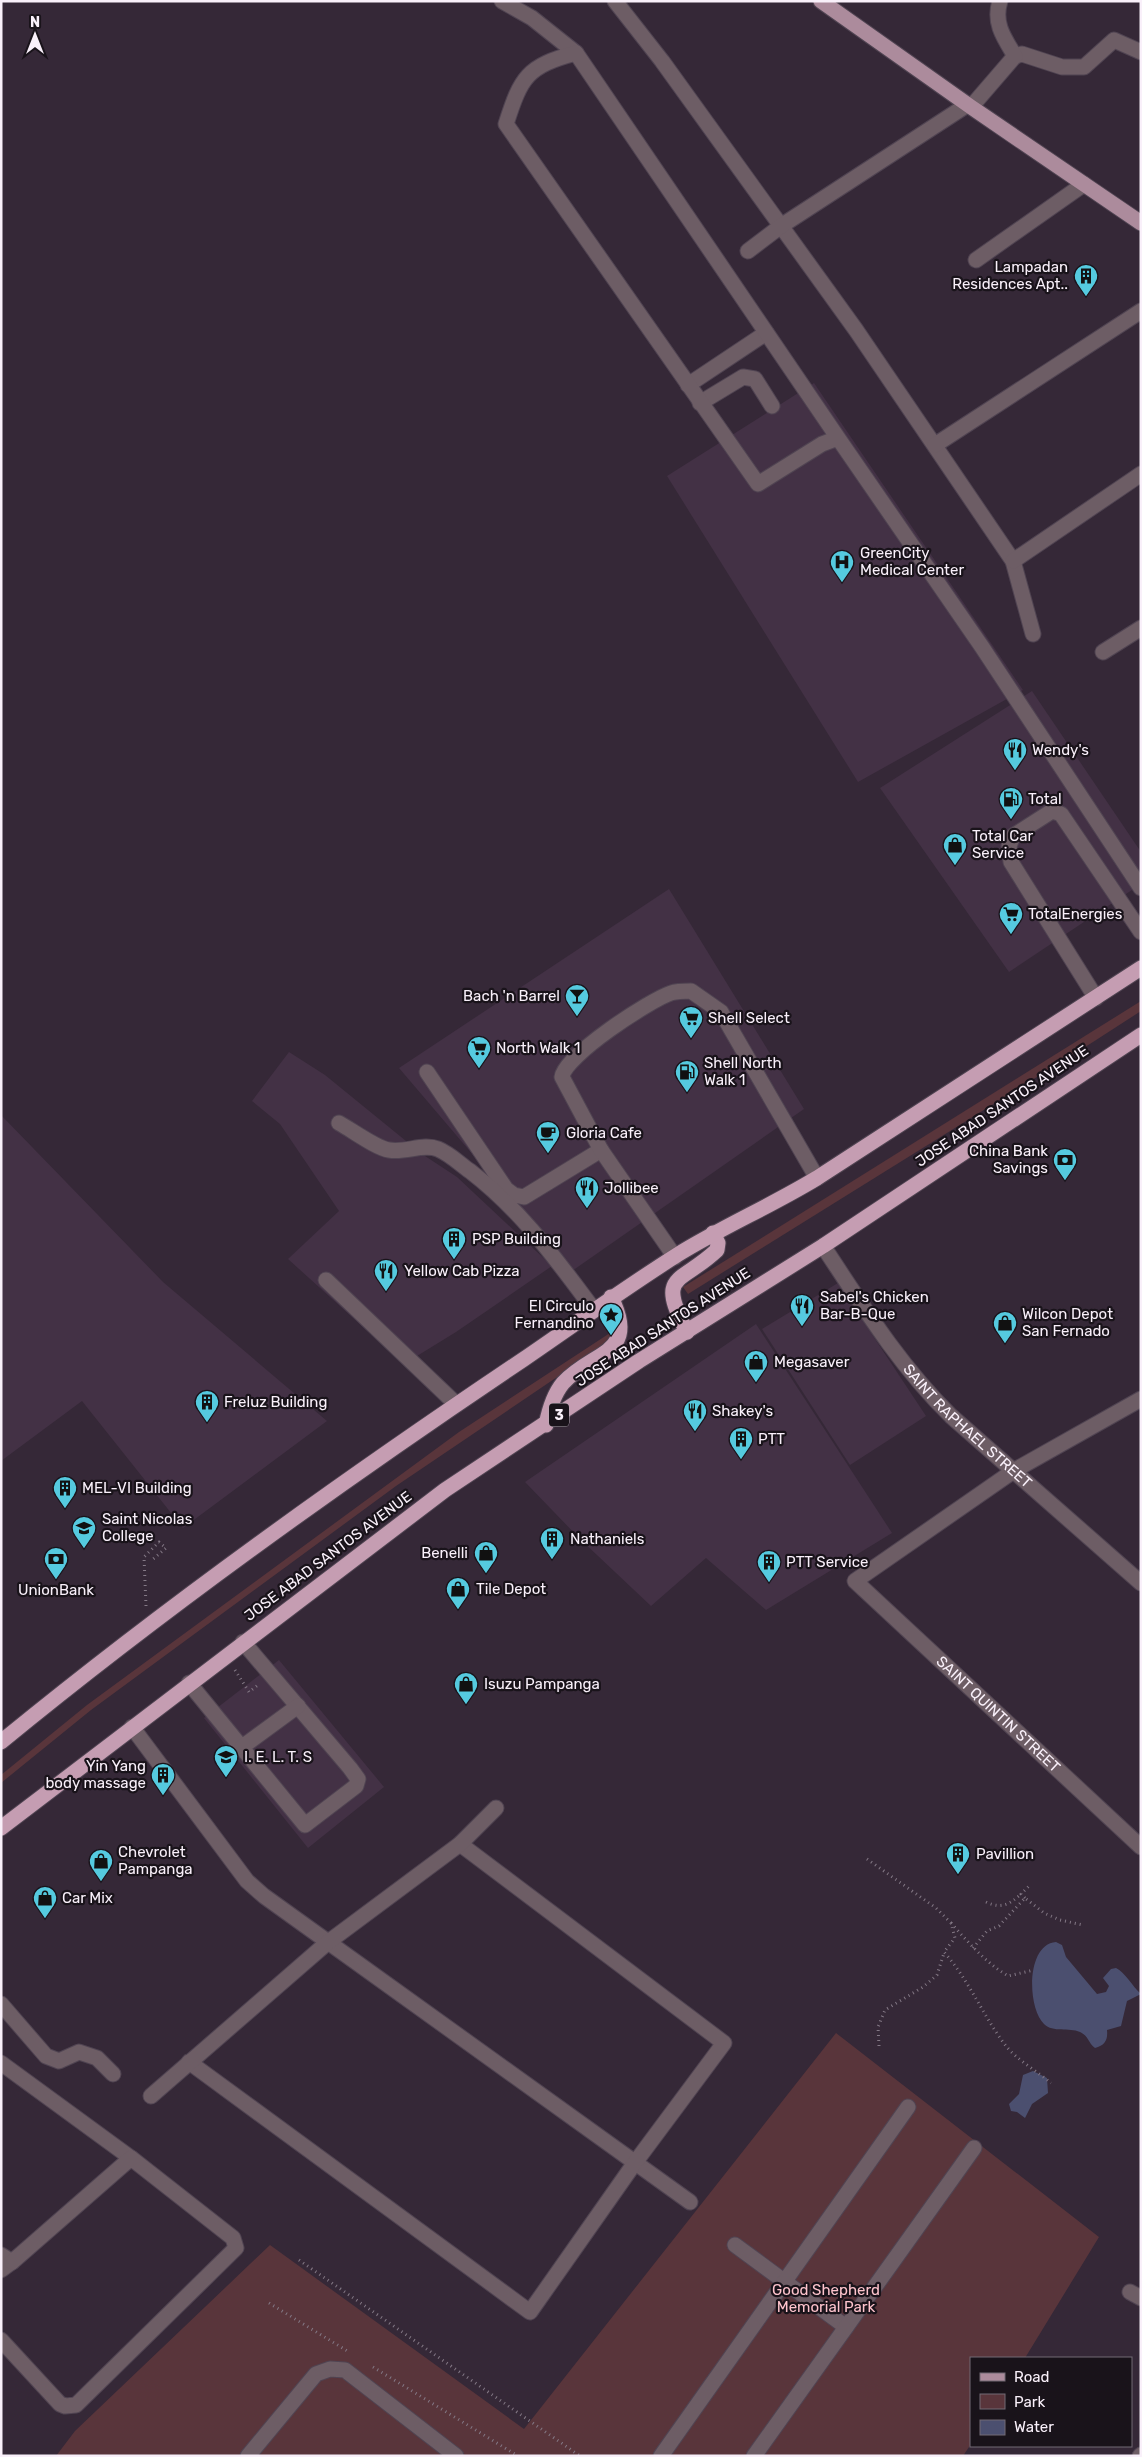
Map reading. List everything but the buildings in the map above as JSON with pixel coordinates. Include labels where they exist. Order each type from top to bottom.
[{"type":"highway","points":[[1,1742],[146,1626],[456,1404],[611,1297],[713,1233],[792,1194],[1141,968]]},
{"type":"highway","name":"JOSE ABAD SANTOS AVENUE","points":[[1,1828],[445,1490],[546,1425],[638,1361],[823,1246],[1140,1037]]},
{"type":"highway","points":[[686,1332],[672,1301],[673,1285],[680,1275],[717,1250],[718,1243],[713,1233]]},
{"type":"highway","points":[[546,1425],[550,1407],[564,1382],[620,1338],[622,1323],[611,1297]]},
{"type":"main road","points":[[821,1],[969,106],[1141,223]]},
{"type":"street","points":[[502,1],[532,18],[576,53],[982,647],[1088,811],[1141,888]]},
{"type":"street","points":[[615,1],[662,61],[781,226],[935,445],[1013,561],[1033,634]]},
{"type":"street","points":[[1000,1],[996,14],[1000,30],[1015,56]]},
{"type":"street","points":[[748,251],[781,226],[969,106],[1015,56],[1022,54],[1062,67],[1084,67],[1114,40],[1141,52]]},
{"type":"street","points":[[576,53],[554,59],[532,70],[515,97],[506,124],[758,484],[822,444],[838,438]]},
{"type":"street","points":[[976,260],[1064,196],[1084,184]]},
{"type":"street","points":[[935,445],[1141,311]]},
{"type":"street","points":[[688,385],[766,333]]},
{"type":"street","points":[[700,403],[744,376],[755,379],[772,406]]},
{"type":"street","points":[[1013,561],[1141,474]]},
{"type":"street","points":[[1103,652],[1141,628]]},
{"type":"street","points":[[1096,998],[1011,862],[1009,846],[1013,836],[1025,826],[1052,811],[1061,814],[1141,932]]},
{"type":"street","points":[[1067,823],[1088,811]]},
{"type":"street","points":[[675,1257],[601,1150],[564,1084],[562,1071],[601,1036],[644,1006],[672,993],[691,990],[721,1012],[817,1178]]},
{"type":"street","points":[[427,1072],[506,1189],[514,1195],[524,1197],[601,1150]]},
{"type":"street","points":[[339,1122],[387,1150],[399,1151],[426,1147],[445,1152],[491,1188],[517,1212],[540,1237],[594,1310]]},
{"type":"street","name":"SAINT RAPHAEL STREET","points":[[823,1246],[887,1343],[923,1388],[951,1416],[1015,1470],[1141,1583]]},
{"type":"street","points":[[326,1280],[456,1404]]},
{"type":"street","points":[[1015,1470],[1141,1399]]},
{"type":"street","name":"SAINT QUINTIN STREET","points":[[1015,1470],[855,1581],[1141,1847]]},
{"type":"street","points":[[190,1683],[305,1825],[356,1786],[358,1779],[243,1642]]},
{"type":"street","points":[[242,1748],[298,1706]]},
{"type":"street","points":[[132,1727],[247,1881],[327,1943],[634,2164],[690,2202]]},
{"type":"street","points":[[151,2096],[327,1943],[460,1844],[496,1808]]},
{"type":"street","points":[[189,2062],[530,2312],[634,2164],[724,2043],[460,1844]]},
{"type":"street","points":[[1,2004],[46,2056],[59,2061],[78,2052],[96,2058],[113,2074]]},
{"type":"street","points":[[1,2063],[131,2158],[234,2238],[236,2248],[76,2405],[65,2406],[60,2404],[1,2340]]},
{"type":"street","points":[[662,2456],[908,2107]]},
{"type":"street","points":[[754,2456],[974,2148]]},
{"type":"street","points":[[5,2262],[131,2158]]},
{"type":"street","points":[[735,2244],[846,2327]]},
{"type":"street","points":[[248,2456],[316,2374],[330,2369],[345,2370],[456,2456]]},
{"type":"path","points":[[146,1626],[144,1557],[160,1542],[166,1548],[152,1560]]},
{"type":"path","points":[[226,1655],[249,1692],[263,1681]]},
{"type":"path","points":[[867,1859],[936,1908],[993,1967],[1008,1976],[1034,1970]]},
{"type":"path","points":[[986,1902],[995,1906],[1011,1904],[1029,1886]]},
{"type":"path","points":[[1021,1894],[1044,1913],[1060,1920],[1083,1925]]},
{"type":"path","points":[[973,1948],[987,1931],[999,1926],[1025,1898]]},
{"type":"path","points":[[879,2046],[878,2027],[885,2010],[923,1987],[937,1975],[944,1952],[955,1938],[951,1923]]},
{"type":"path","points":[[944,1952],[961,1971],[970,1990],[1007,2048],[1051,2083]]},
{"type":"path","points":[[299,2260],[580,2456]]},
{"type":"path","points":[[269,2303],[352,2354]]},
{"type":"path","points":[[368,2364],[518,2456]]},
{"type":"shaded area","name":"GreenCity Medical Center","points":[[814,383],[1023,690],[858,782],[667,476]]},
{"type":"shaded area","name":"Total","points":[[1032,691],[1141,852],[1141,884],[1009,972],[880,788]]},
{"type":"shaded area","name":"North Walk 1","points":[[669,889],[804,1109],[572,1271],[399,1068]]},
{"type":"shaded area","points":[[289,1052],[325,1075],[422,1154],[457,1177],[552,1266],[456,1332],[404,1364],[288,1259],[339,1211],[280,1124],[252,1101]]},
{"type":"shaded area","points":[[1,1115],[163,1282],[327,1421],[183,1528],[82,1401],[1,1461]]},
{"type":"shaded area","points":[[838,1283],[926,1416],[850,1465],[762,1329]]},
{"type":"shaded area","name":"PTT","points":[[756,1324],[892,1533],[766,1610],[706,1558],[651,1606],[580,1539],[525,1482]]},
{"type":"shaded area","points":[[279,1660],[384,1787],[308,1848],[204,1718]]},
{"type":"green space","points":[[1141,1001],[1141,1011],[1093,1042],[688,1294],[683,1287]]},
{"type":"green space","points":[[610,1333],[613,1338],[603,1346],[396,1486],[91,1710],[1,1783],[1,1775],[87,1705],[459,1432]]},
{"type":"green space","name":"Good Shepherd Memorial Park","points":[[836,2033],[1099,2237],[1026,2357],[970,2357],[970,2446],[963,2456],[56,2456],[75,2431],[270,2245],[524,2429]]},
{"type":"water","points":[[1056,1942],[1062,1945],[1066,1957],[1097,1994],[1106,1992],[1109,1986],[1103,1978],[1111,1969],[1116,1968],[1141,1994],[1127,2001],[1121,2026],[1107,2030],[1105,2042],[1098,2047],[1095,2048],[1085,2035],[1080,2032],[1048,2027],[1038,2016],[1032,1992],[1032,1978],[1035,1965],[1039,1953],[1046,1945]]},
{"type":"water","points":[[1033,2071],[1047,2078],[1048,2093],[1032,2104],[1025,2118],[1017,2112],[1011,2111],[1009,2104],[1019,2094],[1023,2075]]},
{"type":"place","name":"Lampadan Residences Apt..","points":[[1086,297]]},
{"type":"place","name":"GreenCity Medical Center","points":[[842,583]]},
{"type":"place","name":"Wendy's","points":[[1015,771]]},
{"type":"place","name":"Total","points":[[1011,820]]},
{"type":"place","name":"Total Car Service","points":[[955,866]]},
{"type":"place","name":"TotalEnergies","points":[[1011,935]]},
{"type":"place","name":"Bach 'n Barrel","points":[[577,1017]]},
{"type":"place","name":"Shell Select","points":[[691,1039]]},
{"type":"place","name":"North Walk 1","points":[[479,1069]]},
{"type":"place","name":"Shell North Walk 1","points":[[687,1093]]},
{"type":"place","name":"Gloria Cafe","points":[[548,1154]]},
{"type":"place","name":"China Bank Savings","points":[[1065,1181]]},
{"type":"place","name":"Jollibee","points":[[587,1209]]},
{"type":"place","name":"PSP Building","points":[[454,1260]]},
{"type":"place","name":"Yellow Cab Pizza","points":[[386,1292]]},
{"type":"place","name":"Sabel's Chicken Bar-B-Que","points":[[802,1327]]},
{"type":"place","name":"El Circulo Fernandino","points":[[611,1336]]},
{"type":"place","name":"Wilcon Depot San Fernado","points":[[1005,1344]]},
{"type":"place","name":"Megasaver","points":[[756,1383]]},
{"type":"place","name":"Freluz Building","points":[[207,1423]]},
{"type":"place","name":"Shakey's","points":[[695,1432]]},
{"type":"place","name":"PTT","points":[[741,1460]]},
{"type":"place","name":"MEL-VI Building","points":[[65,1509]]},
{"type":"place","name":"Saint Nicolas College","points":[[84,1549]]},
{"type":"place","name":"Nathaniels","points":[[552,1560]]},
{"type":"place","name":"Benelli","points":[[486,1574]]},
{"type":"place","name":"UnionBank","points":[[56,1580]]},
{"type":"place","name":"PTT Service","points":[[769,1583]]},
{"type":"place","name":"Tile Depot","points":[[458,1610]]},
{"type":"place","name":"Isuzu Pampanga","points":[[466,1705]]},
{"type":"place","name":"I. E. L. T. S","points":[[226,1778]]},
{"type":"place","name":"Yin Yang body massage","points":[[163,1796]]},
{"type":"place","name":"Pavillion","points":[[958,1875]]},
{"type":"place","name":"Chevrolet Pampanga","points":[[101,1882]]},
{"type":"place","name":"Car Mix","points":[[45,1919]]}]
